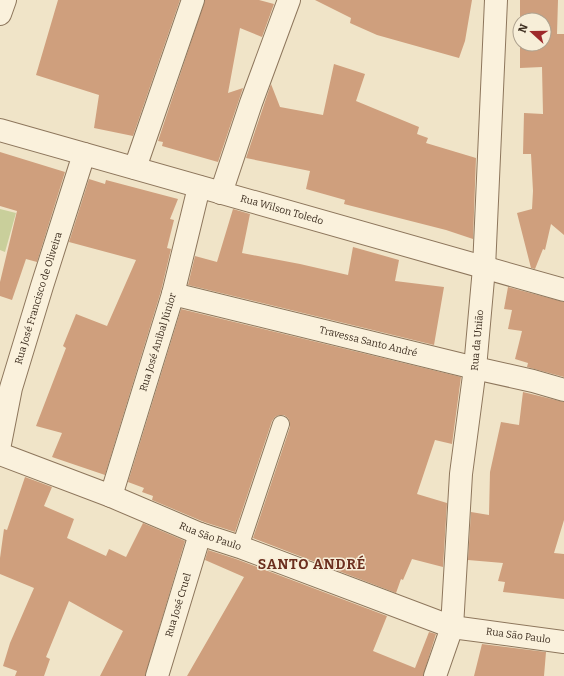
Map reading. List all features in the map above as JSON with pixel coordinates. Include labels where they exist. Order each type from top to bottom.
[{"type":"street","points":[[0,14],[5,0]]},
{"type":"street","points":[[135,168],[192,0]]},
{"type":"street","points":[[221,193],[251,103],[289,0]]},
{"type":"street","name":"Rua da União","points":[[435,676],[452,627],[461,474],[475,368],[484,268],[496,0]]},
{"type":"street","name":"Rua Wilson Toledo","points":[[0,130],[564,290]]},
{"type":"street","name":"Rua José Francisco de Oliveira","points":[[0,444],[11,388],[84,154]]},
{"type":"street","name":"Rua José Anibal Júnior","points":[[112,496],[173,294],[199,187]]},
{"type":"street","name":"Travessa Santo André","points":[[173,294],[533,381],[564,390]]},
{"type":"street","name":"Rua São Paulo","points":[[0,454],[112,496],[200,534],[240,547],[452,627],[564,642]]},
{"type":"street","name":"Rua José Cruel","points":[[157,676],[200,534]]},
{"type":"lane","points":[[240,547],[281,424]]},
{"type":"green space","points":[[0,209],[16,213],[5,252],[0,250]]},
{"type":"building","points":[[58,0],[180,0],[133,136],[94,128],[99,95],[36,75]]},
{"type":"building","points":[[205,0],[259,0],[274,4],[262,37],[240,28],[228,93],[243,88],[218,162],[162,146],[163,142],[158,141]]},
{"type":"building","points":[[315,0],[472,0],[465,41],[459,58],[377,35],[350,23],[351,18]]},
{"type":"building","points":[[520,0],[558,0],[557,34],[564,34],[564,235],[551,224],[545,250],[543,249],[535,269],[531,268],[517,213],[532,209],[533,191],[531,154],[523,154],[524,113],[543,114],[542,67],[520,68],[520,52],[552,52],[552,12],[520,12]]},
{"type":"building","points":[[334,64],[365,74],[356,101],[419,127],[417,134],[428,138],[426,143],[476,158],[473,239],[446,230],[344,204],[345,200],[306,189],[310,171],[246,158],[271,84],[280,107],[323,115]]},
{"type":"building","points":[[0,152],[65,172],[37,262],[26,259],[12,300],[0,296],[0,282],[17,211],[0,206]]},
{"type":"building","points":[[89,179],[105,184],[106,180],[178,199],[170,219],[174,220],[167,248],[171,249],[161,291],[105,475],[52,457],[62,433],[36,426],[66,348],[63,346],[76,314],[107,326],[136,260],[69,242]]},
{"type":"building","points":[[233,209],[250,214],[242,253],[348,275],[353,247],[399,260],[395,281],[444,287],[434,345],[188,285],[195,256],[217,262]]},
{"type":"building","points":[[508,287],[564,302],[564,377],[527,367],[528,363],[515,359],[522,331],[508,329],[512,310],[504,309]]},
{"type":"building","points":[[181,309],[461,377],[452,444],[435,440],[417,494],[447,503],[443,567],[412,559],[403,580],[401,579],[396,593],[253,538],[290,427],[288,418],[284,415],[275,417],[272,421],[235,532],[204,522],[152,500],[153,496],[142,492],[144,488],[128,482]]},
{"type":"building","points":[[523,392],[564,402],[564,520],[554,553],[564,554],[564,599],[503,592],[505,582],[498,581],[503,563],[468,560],[471,512],[489,515],[490,472],[501,422],[519,425]]},
{"type":"building","points":[[25,477],[52,487],[44,506],[74,519],[67,538],[106,556],[109,549],[126,557],[143,523],[185,541],[145,676],[100,676],[123,631],[69,601],[46,657],[50,659],[44,676],[15,676],[17,671],[3,666],[10,643],[34,588],[0,574],[0,558],[4,529],[7,530]]},
{"type":"building","points":[[208,550],[236,559],[387,616],[373,651],[415,668],[429,632],[436,634],[423,676],[187,676],[244,577],[205,560]]},
{"type":"building","points":[[482,644],[546,652],[544,676],[474,676]]},
{"type":"district","name":"SANTO ANDRÉ","points":[[312,564]]}]
